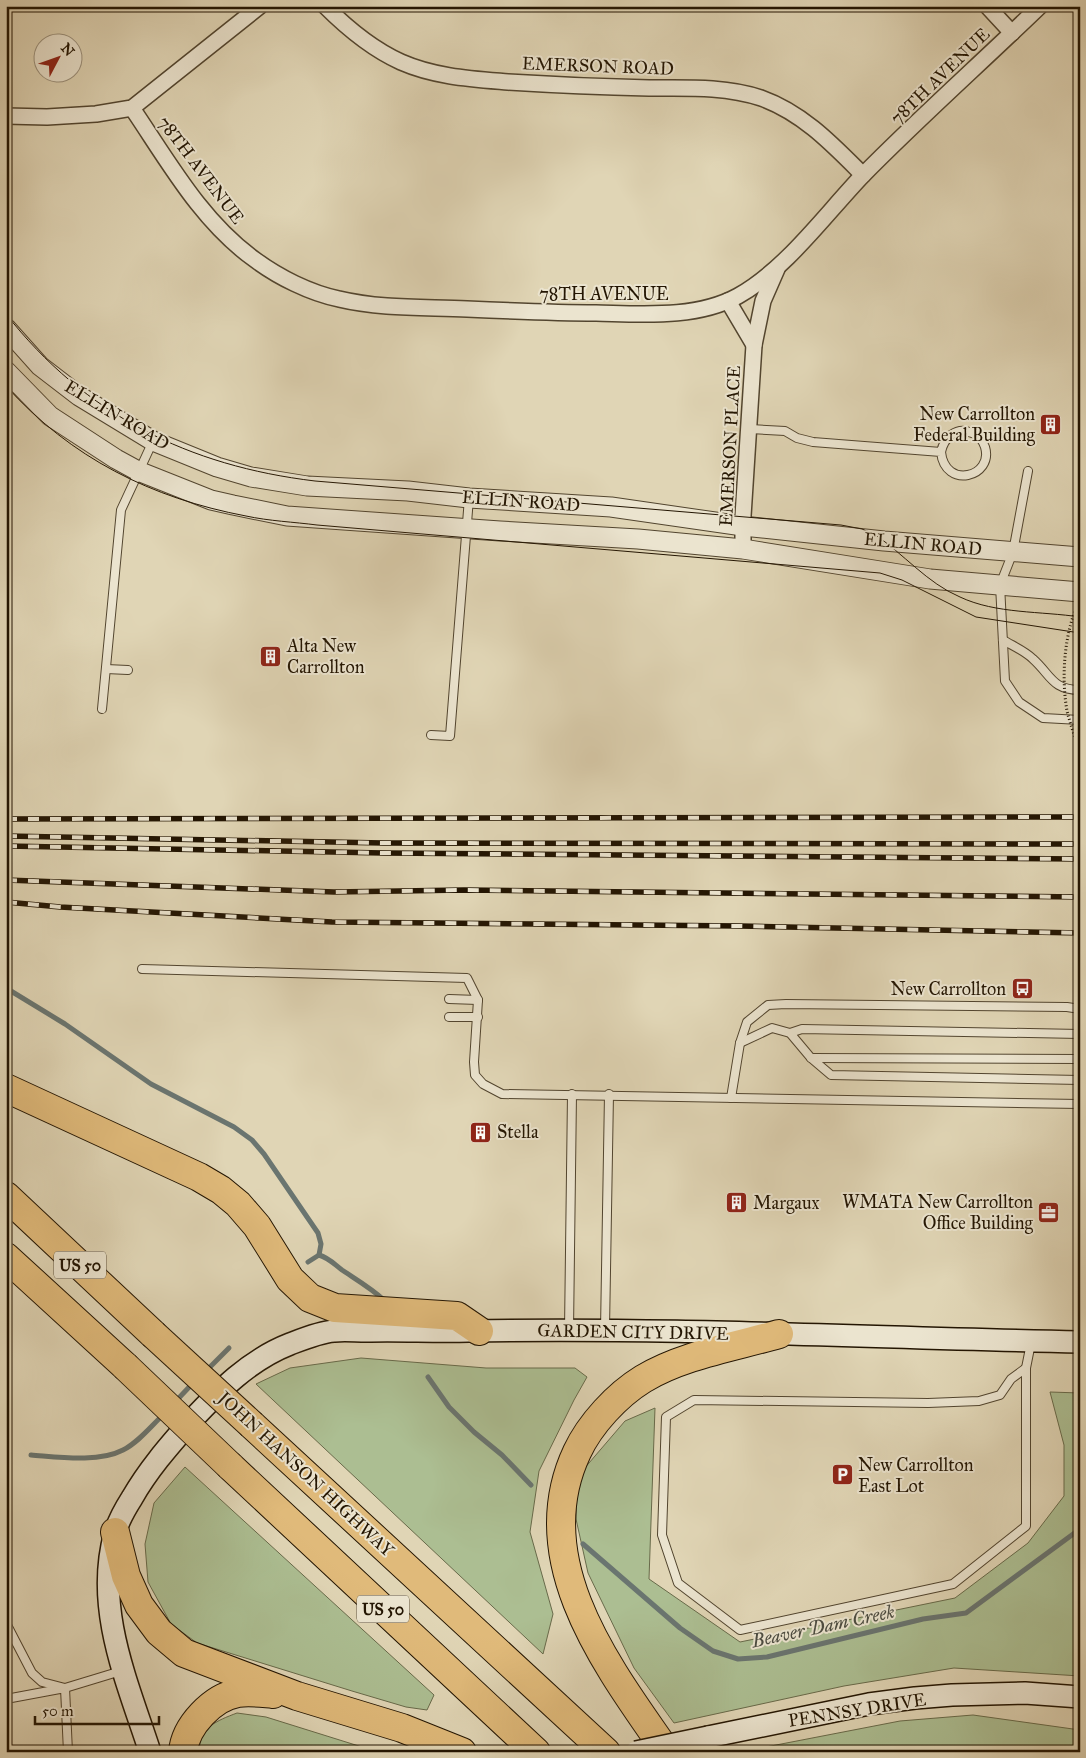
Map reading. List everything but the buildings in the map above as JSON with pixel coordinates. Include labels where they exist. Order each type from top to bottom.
[{"type":"highway","points":[[6,1088],[199,1177],[221,1190],[238,1204],[257,1226],[290,1279],[310,1298],[335,1308],[457,1316],[479,1331]]},
{"type":"highway","name":"JOHN HANSON HIGHWAY","points":[[6,1196],[606,1752]]},
{"type":"highway","name":"US 50","points":[[6,1257],[125,1366],[536,1752]]},
{"type":"highway","points":[[667,1752],[626,1693],[602,1654],[581,1612],[569,1579],[560,1524],[562,1502],[570,1467],[583,1439],[593,1425],[641,1380],[669,1366],[779,1334]]},
{"type":"highway","points":[[115,1532],[121,1560],[136,1598],[148,1617],[166,1638],[184,1653],[297,1696],[402,1728],[462,1752]]},
{"type":"highway","points":[[183,1752],[183,1746],[190,1730],[200,1717],[215,1703],[226,1697],[239,1693],[297,1696]]},
{"type":"main road","name":"GARDEN CITY DRIVE","points":[[150,1752],[123,1670],[109,1608],[108,1583],[115,1532],[142,1480],[161,1454],[208,1403],[233,1378],[260,1358],[293,1342],[332,1331],[569,1330],[1080,1342]]},
{"type":"main road","name":"PENNSY DRIVE","points":[[636,1752],[869,1704],[914,1698],[1026,1693],[1080,1697]]},
{"type":"street","points":[[6,116],[47,117],[96,114],[132,108],[260,6]]},
{"type":"street","name":"EMERSON ROAD","points":[[324,6],[346,27],[372,46],[400,62],[427,72],[466,79],[571,87],[716,90],[742,93],[763,99],[792,113],[818,131],[863,176]]},
{"type":"street","points":[[987,6],[1012,33]]},
{"type":"street","name":"78TH AVENUE","points":[[132,108],[207,216],[226,237],[255,260],[282,277],[306,288],[336,299],[397,307],[616,314],[681,312],[709,307],[728,301],[742,294],[777,267],[863,176],[1040,6]]},
{"type":"street","name":"EMERSON PLACE","points":[[743,549],[754,345],[763,301],[777,267]]},
{"type":"street","name":"EMERSON PLACE","points":[[728,301],[754,345]]},
{"type":"street","name":"ELLIN ROAD","points":[[6,328],[40,366],[79,396],[153,441],[218,467],[252,478],[307,486],[408,491],[469,498],[611,508],[743,526],[884,541],[1080,557]]},
{"type":"street","name":"ELLIN ROAD","points":[[6,371],[50,416],[138,471],[211,500],[287,516],[638,539],[743,549],[930,579],[1080,592]]},
{"type":"lane","points":[[750,429],[785,431],[797,438],[813,442],[941,452]]},
{"type":"lane","points":[[958,431],[965,431],[979,436],[986,449],[986,456],[984,464],[979,470],[965,476],[957,475],[945,467],[941,452],[946,438],[958,431]]},
{"type":"lane","points":[[102,709],[121,510],[153,441]]},
{"type":"lane","points":[[1028,471],[1013,552],[1000,585],[1005,681],[1019,702],[1043,718],[1080,720]]},
{"type":"lane","points":[[431,735],[450,736],[469,498]]},
{"type":"lane","points":[[1003,640],[1032,657],[1059,687],[1080,690]]},
{"type":"lane","points":[[106,669],[128,670]]},
{"type":"lane","points":[[142,969],[467,978],[478,1000],[474,1062],[476,1075],[483,1084],[502,1094],[609,1094],[1080,1104]]},
{"type":"lane","points":[[449,999],[478,1000]]},
{"type":"lane","points":[[731,1098],[740,1043],[747,1022],[768,1005],[1066,1006],[1080,1009]]},
{"type":"lane","points":[[449,1017],[478,1017]]},
{"type":"lane","points":[[740,1043],[772,1028],[790,1033],[831,1076],[1080,1080]]},
{"type":"lane","points":[[790,1033],[802,1029],[1080,1034]]},
{"type":"lane","points":[[812,1058],[1080,1059]]},
{"type":"lane","points":[[569,1330],[572,1094]]},
{"type":"lane","points":[[605,1331],[609,1094]]},
{"type":"lane","points":[[1026,1368],[1011,1379],[1000,1395],[980,1401],[928,1403],[694,1400],[666,1417],[662,1535],[678,1583],[740,1630],[953,1584],[1026,1526],[1026,1368],[1031,1341]]},
{"type":"lane","points":[[7,1628],[32,1673],[42,1682],[65,1688]]},
{"type":"lane","points":[[6,1699],[65,1688],[123,1670]]},
{"type":"lane","points":[[65,1688],[68,1752]]},
{"type":"path","points":[[1080,599],[1070,626],[1064,685],[1068,712],[1077,746],[1080,750]]},
{"type":"green space","points":[[361,1358],[486,1368],[575,1368],[587,1377],[539,1471],[530,1532],[553,1614],[543,1654],[256,1384],[290,1368]]},
{"type":"green space","points":[[1050,1392],[1080,1393],[1080,1676],[954,1668],[844,1686],[674,1723],[634,1668],[588,1573],[576,1519],[577,1477],[625,1421],[655,1408],[649,1579],[740,1642],[955,1598],[1028,1543],[1064,1496],[1064,1445]]},
{"type":"green space","points":[[185,1467],[434,1695],[427,1710],[406,1707],[197,1643],[171,1624],[148,1582],[145,1544],[154,1503]]},
{"type":"green space","points":[[237,1713],[266,1717],[378,1752],[199,1752],[202,1736],[210,1726]]},
{"type":"green space","points":[[973,1715],[1080,1730],[1080,1752],[740,1752],[900,1721]]},
{"type":"waterway","points":[[6,988],[65,1024],[151,1084],[234,1127],[252,1140],[264,1154],[318,1233],[321,1244],[319,1255]]},
{"type":"waterway","name":"Beaver Dam Creek","points":[[308,1262],[319,1255],[326,1258],[384,1300]]},
{"type":"waterway","name":"Beaver Dam Creek","points":[[205,1372],[229,1348]]},
{"type":"waterway","name":"Beaver Dam Creek","points":[[428,1377],[449,1407],[474,1432],[502,1455],[531,1485]]},
{"type":"waterway","name":"Beaver Dam Creek","points":[[175,1402],[193,1383]]},
{"type":"waterway","name":"Beaver Dam Creek","points":[[31,1455],[90,1458],[113,1454],[134,1443],[164,1414]]},
{"type":"waterway","name":"Beaver Dam Creek","points":[[583,1544],[680,1628],[713,1651],[738,1659],[767,1657],[923,1619],[966,1613],[1080,1529]]},
{"type":"tram line","points":[[6,314],[37,350],[70,381],[105,407],[143,430],[183,448],[225,463],[269,474],[315,481],[841,525],[862,529],[874,534],[926,576],[960,597],[1004,609],[1080,617]]},
{"type":"tram line","points":[[6,386],[31,412],[85,454],[145,486],[211,508],[255,518],[317,525],[880,573],[902,580],[976,617],[1080,633]]},
{"type":"railway","points":[[6,819],[1080,817]]},
{"type":"railway","points":[[6,836],[383,843],[1080,844]]},
{"type":"railway","points":[[6,846],[383,853],[1080,859]]},
{"type":"railway","points":[[6,880],[334,892],[464,890],[1080,897]]},
{"type":"railway","points":[[6,902],[60,907],[332,922],[740,926],[1080,933]]},
{"type":"place","name":"New Carrollton Federal Building","points":[[1051,424]]},
{"type":"place","name":"Alta New Carrollton","points":[[271,656]]},
{"type":"place","name":"New Carrollton","points":[[1022,989]]},
{"type":"place","name":"Stella","points":[[481,1132]]},
{"type":"place","name":"Margaux","points":[[737,1203]]},
{"type":"place","name":"WMATA New Carrollton Office Building","points":[[1049,1212]]},
{"type":"place","name":"New Carrollton East Lot","points":[[842,1475]]}]
